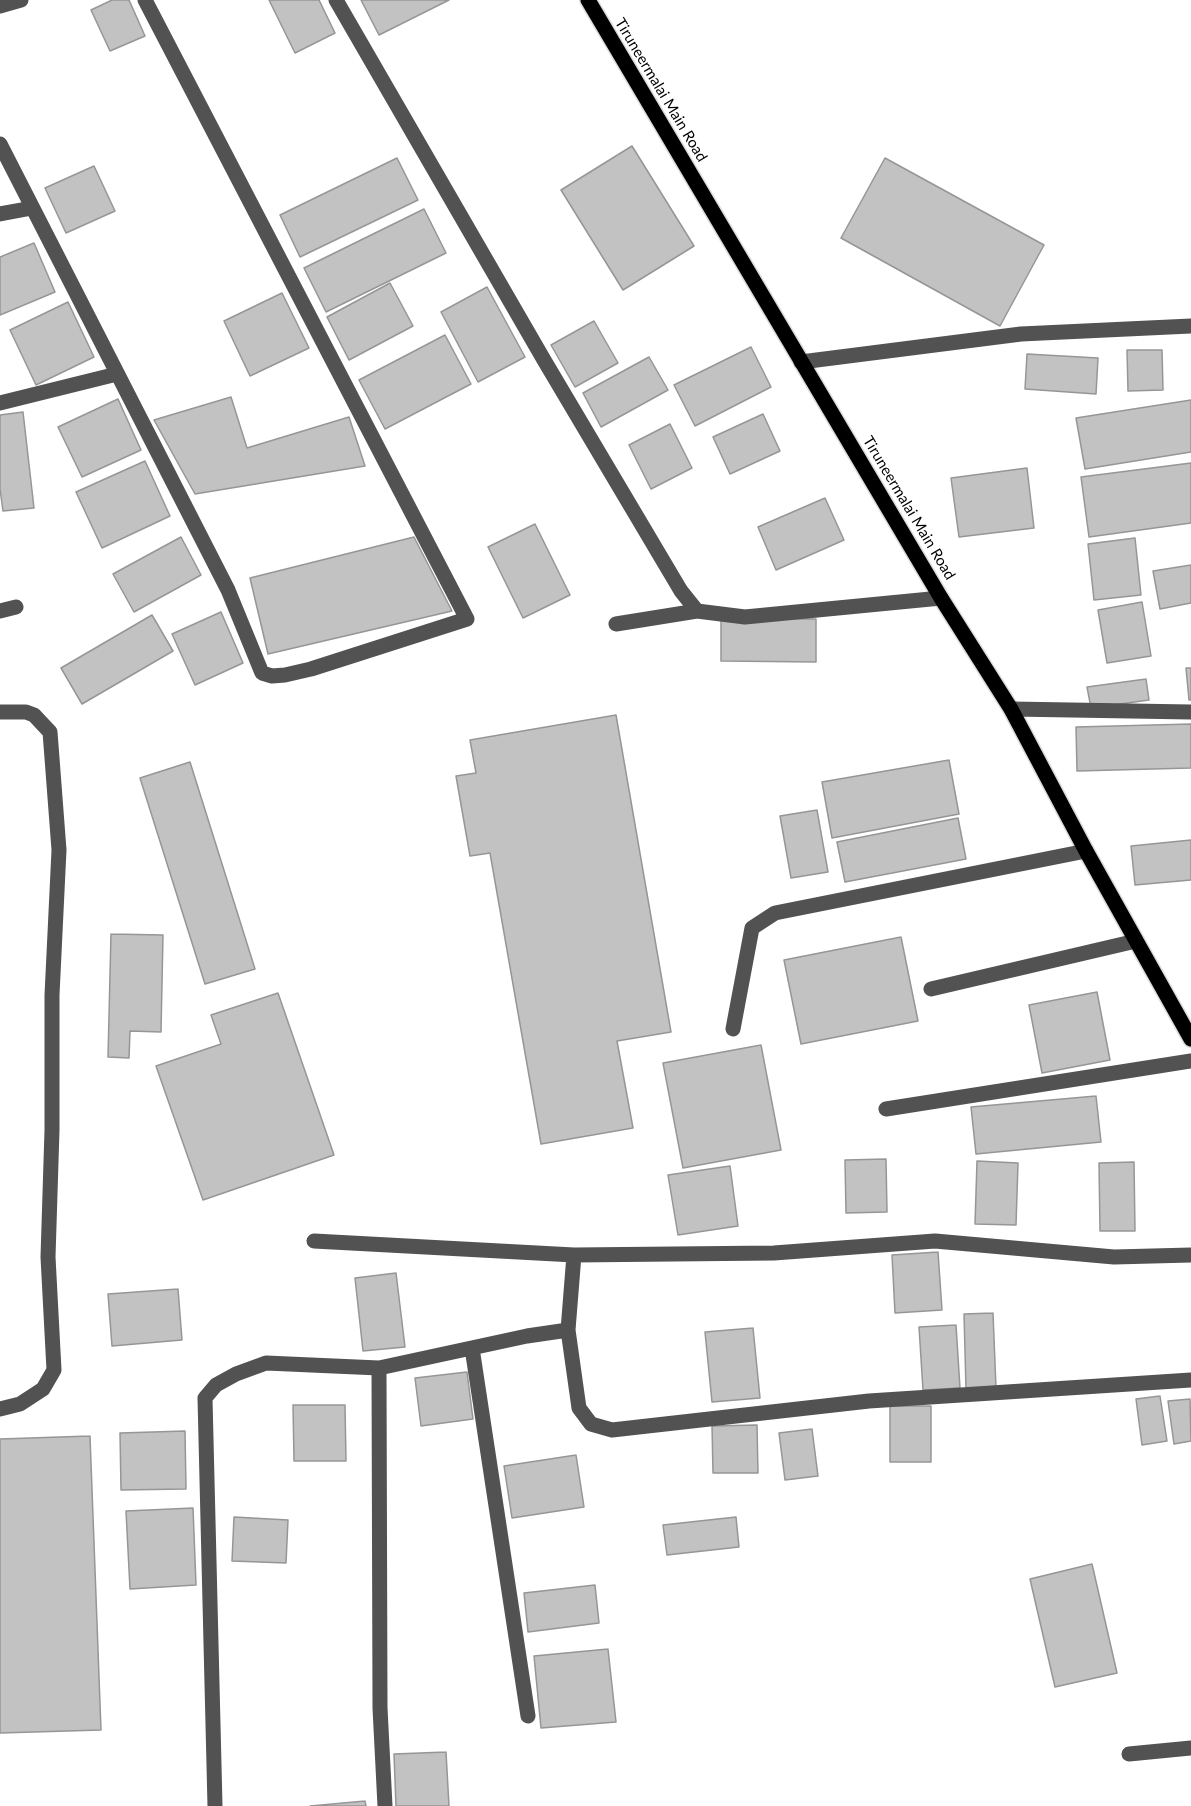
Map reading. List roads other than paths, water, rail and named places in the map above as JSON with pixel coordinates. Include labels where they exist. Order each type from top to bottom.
[{"type":"main road","name":"Tiruneermalai Main Road","points":[[588,0],[941,598],[1011,709],[1086,851],[1191,1039]]},
{"type":"street","points":[[0,6],[21,0]]},
{"type":"street","points":[[0,144],[228,591],[262,673],[272,676],[285,675],[311,669],[467,619],[145,0]]},
{"type":"street","points":[[336,0],[555,380],[681,591],[697,611]]},
{"type":"street","points":[[0,214],[32,208]]},
{"type":"street","points":[[801,362],[1021,334],[1191,326]]},
{"type":"street","points":[[0,403],[117,374]]},
{"type":"street","points":[[616,624],[697,611],[745,617],[941,598]]},
{"type":"street","points":[[0,611],[16,608]]},
{"type":"street","points":[[1011,709],[1191,712]]},
{"type":"street","points":[[0,712],[26,712],[34,715],[50,732],[59,850],[52,995],[52,1130],[48,1257],[54,1370],[43,1389],[20,1404],[0,1409]]},
{"type":"street","points":[[733,1029],[752,928],[775,913],[1086,851]]},
{"type":"street","points":[[931,989],[1136,941]]},
{"type":"street","points":[[886,1109],[1191,1061]]},
{"type":"street","points":[[314,1241],[574,1255],[774,1253],[935,1242],[1114,1257],[1191,1255]]},
{"type":"street","points":[[574,1255],[568,1330],[579,1408],[591,1424],[612,1430],[869,1401],[1191,1380]]},
{"type":"street","points":[[214,1806],[205,1398],[216,1385],[236,1374],[266,1363],[379,1368],[527,1336],[568,1330]]},
{"type":"street","points":[[472,1348],[528,1716]]},
{"type":"street","points":[[379,1368],[380,1708],[385,1806]]},
{"type":"street","points":[[1129,1754],[1191,1748]]}]
